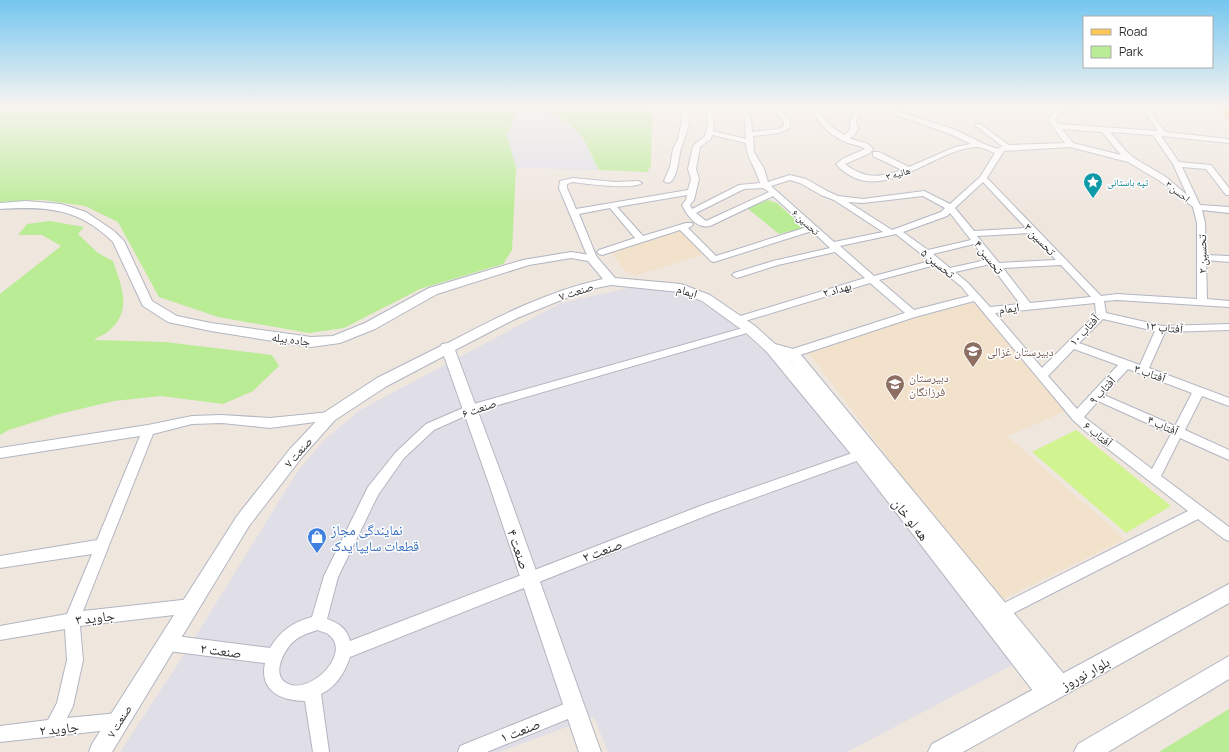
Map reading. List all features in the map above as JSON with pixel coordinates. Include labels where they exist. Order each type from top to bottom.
[{"type":"main road","name":"بلوار نوروز","points":[[940,752],[1229,593]]},
{"type":"main road","points":[[1086,752],[1229,667]]},
{"type":"street","points":[[668,182],[674,167],[677,149],[680,142]]},
{"type":"street","points":[[701,142],[697,146],[692,169],[695,179],[690,200],[686,205],[690,213],[704,224],[710,223],[774,193]]},
{"type":"street","name":"تحسین ۶","points":[[749,142],[750,152],[760,170],[765,185],[912,314]]},
{"type":"street","name":"هانیه ۳","points":[[854,142],[865,145],[869,148],[869,150],[865,153],[844,160],[840,164],[859,177],[875,178],[886,177],[908,170],[959,149],[979,145]]},
{"type":"street","points":[[973,142],[999,152]]},
{"type":"street","points":[[1001,142],[1007,147]]},
{"type":"street","name":"احسن ۳","points":[[1114,142],[1122,153],[1130,160],[1163,179],[1197,207]]},
{"type":"street","name":"تحسین ۲","points":[[1165,142],[1177,164],[1197,207],[1201,223],[1202,301]]},
{"type":"street","points":[[737,276],[776,263],[894,232],[944,214],[983,178],[1001,149],[1007,147],[1070,145],[1130,160]]},
{"type":"street","points":[[876,154],[908,170]]},
{"type":"street","points":[[1177,164],[1208,167],[1229,193]]},
{"type":"street","points":[[690,213],[742,187],[765,185],[790,177],[837,198],[863,201],[924,193],[951,208]]},
{"type":"street","name":"تحسین ۳","points":[[983,178],[1099,299]]},
{"type":"street","points":[[611,281],[574,212],[563,188],[563,183],[573,180],[615,184],[638,183]]},
{"type":"street","points":[[574,212],[691,192]]},
{"type":"street","name":"تحسین ۵","points":[[837,198],[926,253],[965,285],[975,298]]},
{"type":"street","name":"جاده بیله","points":[[0,206],[26,204],[61,207],[82,214],[110,233],[118,241],[147,303],[173,319],[211,327],[312,342],[335,340],[370,326],[433,291],[527,262],[571,254],[597,255]]},
{"type":"street","points":[[612,206],[640,238]]},
{"type":"street","points":[[1197,207],[1229,210]]},
{"type":"street","name":"تحسین ۴","points":[[951,208],[1027,306]]},
{"type":"street","points":[[597,255],[640,238],[700,221]]},
{"type":"street","points":[[682,227],[714,259],[813,228]]},
{"type":"street","points":[[926,253],[973,237],[1033,230]]},
{"type":"street","points":[[1202,257],[1229,259]]},
{"type":"street","name":"بهداد ۲","points":[[738,320],[872,279],[937,262]]},
{"type":"street","points":[[948,271],[994,264],[1063,262]]},
{"type":"street","name":"ایمام","points":[[611,281],[682,288],[706,298],[781,353]]},
{"type":"street","name":"صنعت ۷","points":[[100,752],[243,521],[296,453],[330,416],[382,382],[447,347],[512,315],[583,287],[611,281]]},
{"type":"street","points":[[975,298],[912,314],[781,353],[995,615],[1198,512]]},
{"type":"street","name":"ایمام","points":[[975,298],[987,311],[1117,298],[1202,301],[1229,304]]},
{"type":"street","name":"آفتاب ۱۰","points":[[1042,375],[1101,315],[1099,299]]},
{"type":"street","name":"آفتاب ۶","points":[[987,311],[1077,417],[1089,428],[1198,512],[1228,532]]},
{"type":"street","name":"آفتاب ۱۳","points":[[1101,315],[1161,329],[1198,330],[1229,327]]},
{"type":"street","name":"صنعت ۶","points":[[318,623],[330,576],[373,491],[400,455],[430,427],[470,409],[750,329]]},
{"type":"street","points":[[1143,370],[1161,329]]},
{"type":"street","name":"آفتاب ۳","points":[[1071,344],[1229,402]]},
{"type":"street","name":"صنعت ۴","points":[[447,347],[590,752]]},
{"type":"street","name":"هه لو خان","points":[[781,353],[861,455],[995,615],[1054,690]]},
{"type":"street","name":"آفتاب ۹","points":[[1077,417],[1126,364]]},
{"type":"street","points":[[1154,478],[1199,391]]},
{"type":"street","name":"آفتاب ۴","points":[[1097,396],[1229,455]]},
{"type":"street","points":[[0,453],[148,430],[192,420],[222,419],[270,423],[330,416]]},
{"type":"street","points":[[52,729],[65,706],[75,660],[72,620],[148,430]]},
{"type":"street","name":"صنعت ۲","points":[[344,651],[708,509],[861,455]]},
{"type":"street","points":[[0,562],[101,546]]},
{"type":"street","name":"جاوید ۳","points":[[0,633],[72,620],[191,606]]},
{"type":"street","points":[[318,623],[328,625],[337,630],[342,637],[344,651],[338,668],[330,678],[312,690],[295,694],[284,691],[276,684],[272,674],[272,663],[274,656],[284,640],[295,631],[306,625],[318,623]]},
{"type":"street","name":"صنعت ۲","points":[[168,643],[274,656]]},
{"type":"street","points":[[312,690],[320,752]]},
{"type":"street","name":"صنعت ۱","points":[[466,752],[574,708]]},
{"type":"street","name":"جاوید ۲","points":[[0,734],[118,721]]},
{"type":"shaded area","points":[[508,142],[584,142],[599,170],[516,168]]},
{"type":"shaded area","points":[[681,230],[705,254],[635,276],[625,271],[609,250]]},
{"type":"shaded area","points":[[638,286],[683,293],[723,315],[766,353],[931,545],[1016,663],[847,752],[608,752],[594,717],[499,752],[120,752],[189,647],[297,472],[325,439],[360,410],[561,303]]},
{"type":"shaded area","points":[[970,301],[995,321],[1073,408],[1007,436],[1125,539],[997,602],[808,352],[869,330]]},
{"type":"green space","points":[[0,142],[509,142],[516,168],[512,250],[503,264],[420,289],[344,328],[309,333],[218,317],[159,297],[118,222],[85,206],[43,200],[0,202]]},
{"type":"green space","points":[[585,142],[651,142],[651,166],[647,172],[599,170]]},
{"type":"green space","points":[[768,200],[777,203],[804,228],[779,234],[747,208]]},
{"type":"green space","points":[[50,221],[84,227],[78,234],[98,253],[113,261],[122,290],[123,309],[120,318],[114,326],[105,334],[94,340],[165,342],[272,355],[279,366],[253,391],[223,404],[161,396],[114,401],[59,414],[9,430],[0,435],[0,294],[61,246],[42,235],[18,235],[27,224]]},
{"type":"green space","points":[[1076,430],[1171,506],[1126,533],[1032,452]]},
{"type":"green space","points":[[1229,709],[1229,752],[1159,752]]},
{"type":"place","name":"تپه باستانی","points":[[1093,199]]},
{"type":"place","name":"دبیرستان غزالی","points":[[973,368]]},
{"type":"place","name":"دبیرستان فرزانگان","points":[[895,401]]},
{"type":"place","name":"نمایندگی مجاز قطعات سایپا یدک","points":[[317,554]]}]
